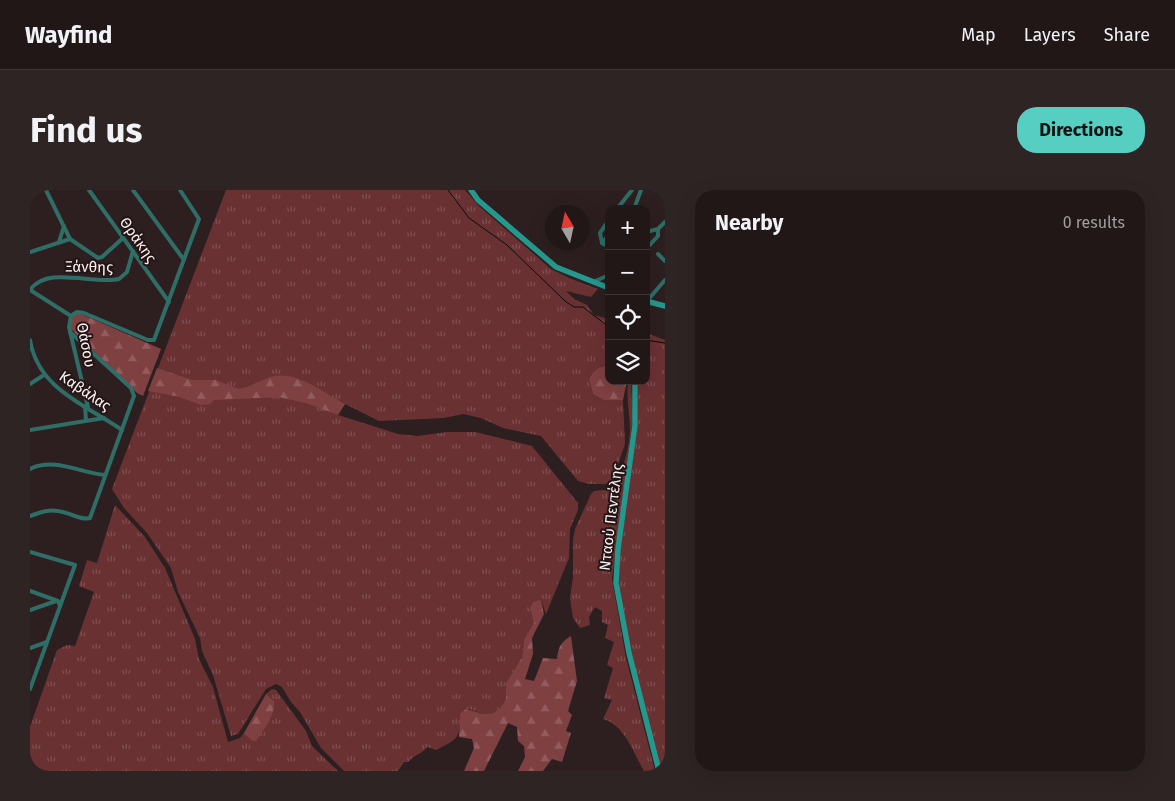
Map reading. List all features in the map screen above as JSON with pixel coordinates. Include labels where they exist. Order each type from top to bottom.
[{"type":"street","points":[[46,190],[70,240],[98,258],[103,256],[123,238]]},
{"type":"street","name":"Θράκης","points":[[89,190],[169,302]]},
{"type":"street","points":[[133,190],[184,260]]},
{"type":"street","points":[[30,290],[70,316],[77,312],[85,313],[152,341],[169,302],[199,218],[180,190]]},
{"type":"street","points":[[471,190],[478,200],[556,267],[605,286]]},
{"type":"street","points":[[620,205],[632,190]]},
{"type":"street","points":[[635,205],[641,190]]},
{"type":"street","points":[[650,231],[658,229],[665,222]]},
{"type":"street","points":[[59,242],[64,226]]},
{"type":"street","points":[[605,226],[600,233],[602,243],[605,245]]},
{"type":"street","points":[[650,245],[658,236],[658,229]]},
{"type":"street","points":[[30,252],[70,240]]},
{"type":"street","points":[[602,243],[605,240]]},
{"type":"street","name":"Ξάνθης","points":[[30,290],[37,283],[49,278],[121,279],[127,272],[133,251]]},
{"type":"street","points":[[658,254],[665,260]]},
{"type":"street","points":[[593,282],[605,277]]},
{"type":"street","points":[[650,297],[665,280]]},
{"type":"street","points":[[650,302],[665,306]]},
{"type":"street","name":"Θάσου","points":[[70,316],[68,321],[70,332],[87,406],[86,421]]},
{"type":"street","points":[[30,516],[53,510],[90,518],[133,398],[131,388],[70,332]]},
{"type":"street","name":"Καβάλας","points":[[30,340],[35,360],[44,375],[57,389],[87,406],[122,430]]},
{"type":"street","points":[[30,384],[44,375]]},
{"type":"street","name":"Νταού Πεντέλης","points":[[635,385],[635,425],[618,549],[616,583],[629,653],[658,771]]},
{"type":"street","points":[[30,430],[105,418]]},
{"type":"street","points":[[30,469],[52,464],[86,473],[105,475]]},
{"type":"street","points":[[30,552],[73,563],[75,568],[30,689]]},
{"type":"street","points":[[30,591],[56,601],[60,604],[59,609]]},
{"type":"street","points":[[30,610],[56,601]]},
{"type":"street","points":[[30,648],[47,642]]},
{"type":"green space","points":[[226,190],[465,190],[479,206],[551,269],[598,289],[591,297],[566,291],[574,299],[587,305],[594,315],[605,318],[605,366],[602,366],[589,380],[593,394],[603,400],[623,400],[625,444],[611,484],[589,484],[578,481],[541,436],[503,428],[481,418],[463,414],[444,418],[379,421],[345,404],[338,415],[398,434],[417,436],[447,432],[475,432],[532,446],[578,503],[578,510],[570,529],[569,558],[546,614],[541,600],[530,610],[534,622],[524,640],[522,657],[506,683],[506,699],[500,708],[493,713],[484,714],[469,709],[460,714],[458,733],[453,740],[436,750],[427,747],[408,762],[404,762],[398,771],[344,771],[321,748],[300,712],[282,687],[276,684],[266,689],[238,734],[231,736],[213,675],[202,651],[200,638],[178,592],[171,568],[147,533],[124,508],[112,489]]},
{"type":"green space","points":[[79,313],[161,349],[143,396],[137,393],[70,328],[72,315]]},
{"type":"green space","points":[[650,334],[665,340],[665,771],[661,771],[630,649],[619,590],[619,559],[638,422],[638,385],[650,385]]},
{"type":"green space","points":[[605,366],[605,385],[626,385],[623,400],[603,400],[593,394],[589,380],[599,368]]},
{"type":"green space","points":[[157,368],[192,380],[216,380],[238,389],[275,376],[293,377],[312,385],[345,404],[338,415],[306,403],[278,397],[214,400],[210,404],[201,405],[180,397],[148,391]]},
{"type":"green space","points":[[628,385],[631,385],[633,417],[612,579],[626,658],[655,771],[644,771],[623,734],[611,722],[603,719],[612,700],[604,698],[613,668],[607,665],[614,642],[605,638],[608,625],[602,622],[602,611],[595,607],[589,617],[590,625],[580,628],[573,618],[570,598],[575,529],[594,491],[615,489],[625,460],[630,431]]},
{"type":"green space","points":[[115,505],[145,537],[165,568],[195,639],[199,659],[213,687],[228,742],[240,738],[244,733],[251,740],[274,701],[266,694],[272,689],[276,690],[306,731],[312,746],[338,771],[30,771],[30,727],[57,650],[67,645],[75,646],[94,592],[79,586],[87,560],[97,563]]},
{"type":"green space","points":[[541,600],[544,614],[532,638],[533,654],[525,679],[534,681],[543,658],[557,659],[561,645],[571,636],[577,681],[568,711],[572,715],[566,731],[571,733],[562,762],[552,759],[543,771],[518,771],[525,757],[524,746],[518,741],[517,727],[508,723],[484,771],[464,771],[474,748],[472,739],[459,737],[460,714],[466,709],[484,714],[493,713],[500,708],[506,699],[506,683],[522,657],[524,640],[534,622],[530,610],[533,602]]},
{"type":"green space","points":[[266,694],[274,701],[273,712],[256,741],[251,740],[244,733]]},
{"type":"waterway","points":[[448,190],[469,218],[507,245],[565,301],[574,307],[583,307],[605,324]]},
{"type":"waterway","points":[[650,341],[665,343]]}]
